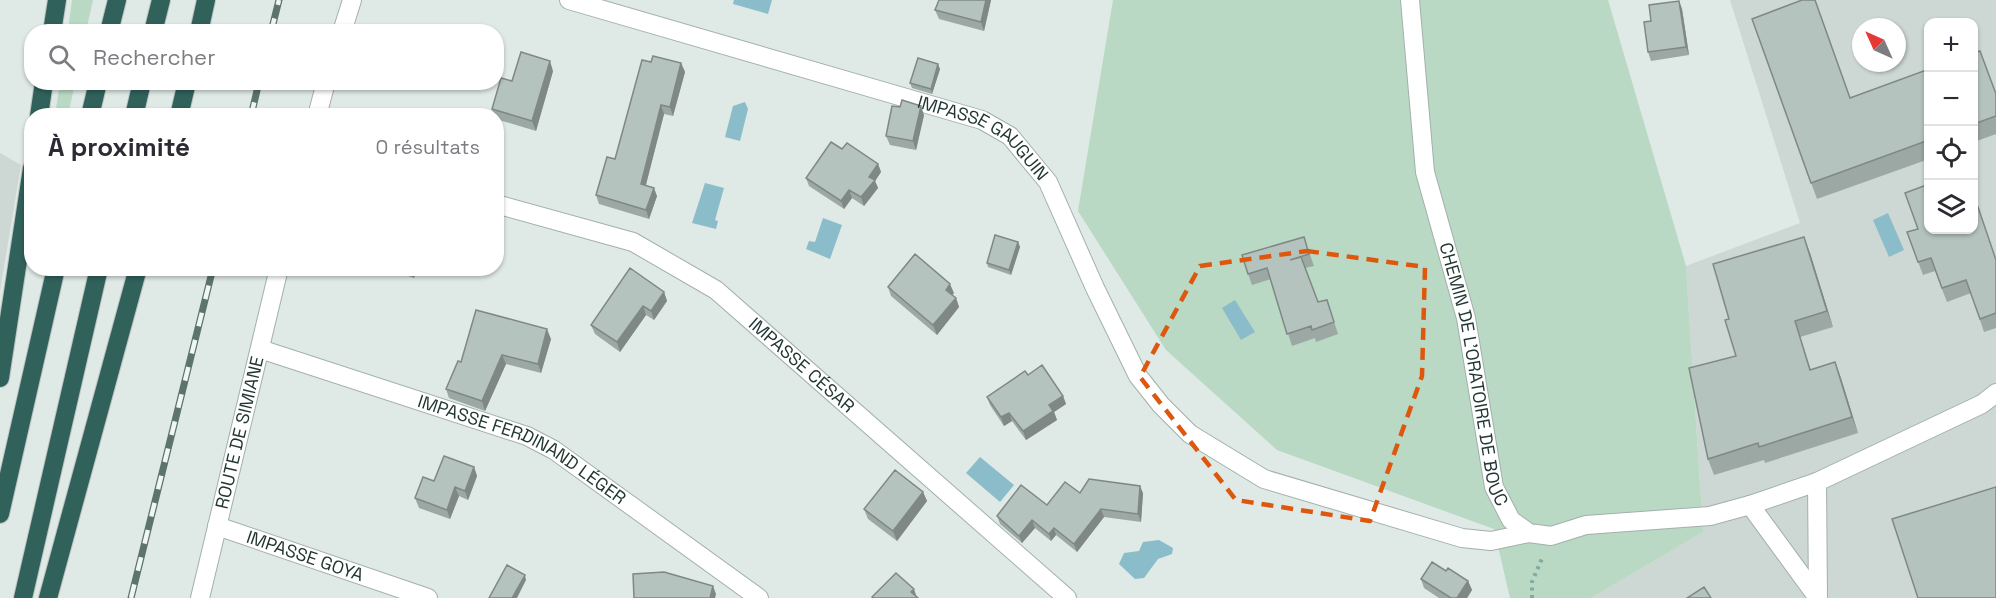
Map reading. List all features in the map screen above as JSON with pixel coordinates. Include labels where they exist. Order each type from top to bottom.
[{"type":"highway","points":[[53,24],[57,0]]},
{"type":"highway","points":[[111,24],[117,0]]},
{"type":"highway","points":[[155,24],[161,0]]},
{"type":"highway","points":[[201,24],[206,0]]},
{"type":"highway","points":[[40,108],[43,90]]},
{"type":"highway","points":[[92,108],[96,90]]},
{"type":"highway","points":[[136,108],[140,90]]},
{"type":"highway","points":[[181,108],[185,90]]},
{"type":"highway","points":[[0,378],[24,220]]},
{"type":"highway","points":[[0,514],[54,276]]},
{"type":"highway","points":[[23,598],[97,276]]},
{"type":"highway","points":[[48,598],[136,276]]},
{"type":"street","points":[[344,24],[352,0]]},
{"type":"street","name":"IMPASSE GAUGUIN","points":[[569,0],[982,120],[1010,136],[1048,182],[1095,288],[1138,376],[1161,405],[1190,434],[1245,470],[1264,479],[1462,538],[1491,541],[1529,533]]},
{"type":"street","name":"CHEMIN DE L'ORATOIRE DE BOUC","points":[[1410,0],[1425,172],[1466,318],[1494,487],[1511,520],[1529,533]]},
{"type":"street","points":[[319,108],[324,90]]},
{"type":"street","name":"IMPASSE CÉSAR","points":[[504,206],[633,242],[716,290],[1067,598]]},
{"type":"street","name":"ROUTE DE SIMIANE","points":[[200,598],[277,276]]},
{"type":"street","name":"IMPASSE FERDINAND LÉGER","points":[[260,349],[527,436],[554,450],[759,598]]},
{"type":"street","points":[[1529,533],[1551,536],[1586,525],[1710,516],[1750,505],[1817,482],[1982,404],[1996,393]]},
{"type":"street","points":[[1750,505],[1818,598],[1817,482]]},
{"type":"street","name":"IMPASSE GOYA","points":[[217,526],[428,598]]},
{"type":"path","points":[[1532,598],[1532,582],[1551,536]]},
{"type":"highlighted area","points":[[1307,251],[1425,267],[1422,376],[1370,521],[1236,500],[1140,377],[1200,266]]},
{"type":"shaded area","points":[[1730,0],[1996,0],[1996,598],[1591,598],[1703,532],[1686,266],[1800,223]]},
{"type":"shaded area","points":[[0,153],[21,165],[0,291]]},
{"type":"green space","points":[[72,0],[93,0],[88,24],[69,24]]},
{"type":"green space","points":[[1113,0],[1608,0],[1686,266],[1703,532],[1591,598],[1510,598],[1494,529],[1277,450],[1166,350],[1078,211]]},
{"type":"green space","points":[[59,90],[73,90],[70,108],[56,108]]},
{"type":"water","points":[[734,0],[772,0],[768,14],[733,4]]},
{"type":"water","points":[[745,102],[748,109],[740,141],[725,137],[733,106]]},
{"type":"water","points":[[705,183],[724,188],[715,220],[718,221],[716,229],[692,223]]},
{"type":"water","points":[[1888,213],[1904,250],[1889,257],[1873,220]]},
{"type":"water","points":[[823,218],[842,225],[830,259],[806,249],[809,241],[815,242]]},
{"type":"water","points":[[1235,300],[1255,332],[1241,340],[1222,308]]},
{"type":"water","points":[[980,457],[1014,485],[1000,502],[966,473]]},
{"type":"water","points":[[1159,540],[1173,548],[1172,554],[1158,559],[1144,578],[1135,579],[1119,564],[1124,553],[1139,551],[1143,542]]},
{"type":"building","points":[[939,0],[986,0],[981,22],[935,10]]},
{"type":"building","points":[[1802,0],[1815,0],[1850,98],[1924,71],[1924,142],[1811,183],[1752,19]]},
{"type":"building","points":[[1679,1],[1686,47],[1648,52],[1644,22],[1651,21],[1649,5]]},
{"type":"building","points":[[1980,51],[1996,94],[1996,116],[1978,123],[1978,72],[1978,52]]},
{"type":"building","points":[[521,52],[550,61],[532,121],[504,113],[504,108],[492,108],[498,90],[504,90],[504,79],[512,81]]},
{"type":"building","points":[[653,56],[681,63],[670,107],[661,105],[641,184],[654,188],[646,210],[596,195],[607,157],[615,159],[642,60],[651,62]]},
{"type":"building","points":[[918,58],[938,64],[931,89],[910,83]]},
{"type":"building","points":[[902,100],[921,106],[913,141],[886,136],[892,106],[900,107]]},
{"type":"building","points":[[831,142],[842,149],[847,143],[878,164],[869,177],[875,180],[861,197],[849,190],[841,201],[806,178]]},
{"type":"building","points":[[1924,186],[1924,234],[1978,234],[1978,207],[1996,260],[1996,313],[1980,319],[1966,280],[1942,288],[1931,258],[1918,262],[1907,232],[1918,229],[1905,193]]},
{"type":"building","points":[[995,235],[1018,242],[1009,270],[987,263]]},
{"type":"building","points":[[1304,237],[1309,254],[1290,260],[1301,257],[1318,302],[1327,300],[1334,322],[1312,330],[1311,326],[1287,334],[1267,268],[1248,274],[1242,255]]},
{"type":"building","points":[[1804,237],[1827,311],[1795,321],[1810,370],[1835,362],[1852,417],[1759,447],[1758,443],[1708,459],[1689,368],[1736,356],[1725,320],[1729,319],[1713,264]]},
{"type":"building","points":[[915,254],[950,284],[946,290],[956,298],[933,325],[888,287]]},
{"type":"building","points":[[630,268],[664,292],[651,311],[643,306],[617,342],[591,325]]},
{"type":"building","points":[[476,310],[547,329],[538,364],[502,355],[482,401],[446,389],[458,361],[461,362]]},
{"type":"building","points":[[1042,365],[1063,396],[1049,405],[1053,411],[1023,431],[1009,413],[1001,417],[987,397],[1025,371],[1028,375]]},
{"type":"building","points":[[444,456],[474,467],[465,491],[455,487],[447,510],[415,498],[423,477],[434,481]]},
{"type":"building","points":[[895,470],[923,492],[893,531],[864,509]]},
{"type":"building","points":[[1089,479],[1140,486],[1138,514],[1101,509],[1074,544],[1054,528],[1049,534],[1032,520],[1019,536],[997,516],[1021,485],[1047,505],[1065,482],[1080,493]]},
{"type":"building","points":[[1996,487],[1996,598],[1918,598],[1892,519]]},
{"type":"building","points":[[1432,562],[1446,571],[1448,568],[1468,581],[1457,598],[1451,598],[1421,579]]},
{"type":"building","points":[[507,565],[525,575],[512,598],[489,598]]},
{"type":"building","points":[[664,572],[713,586],[710,598],[634,598],[633,574]]},
{"type":"building","points":[[896,573],[914,589],[911,592],[918,598],[872,597]]},
{"type":"building","points":[[1704,587],[1711,598],[1687,598]]},
{"type":"railway","points":[[273,24],[279,0]]},
{"type":"railway","points":[[253,108],[257,90]]},
{"type":"railway","points":[[131,598],[211,276]]}]
